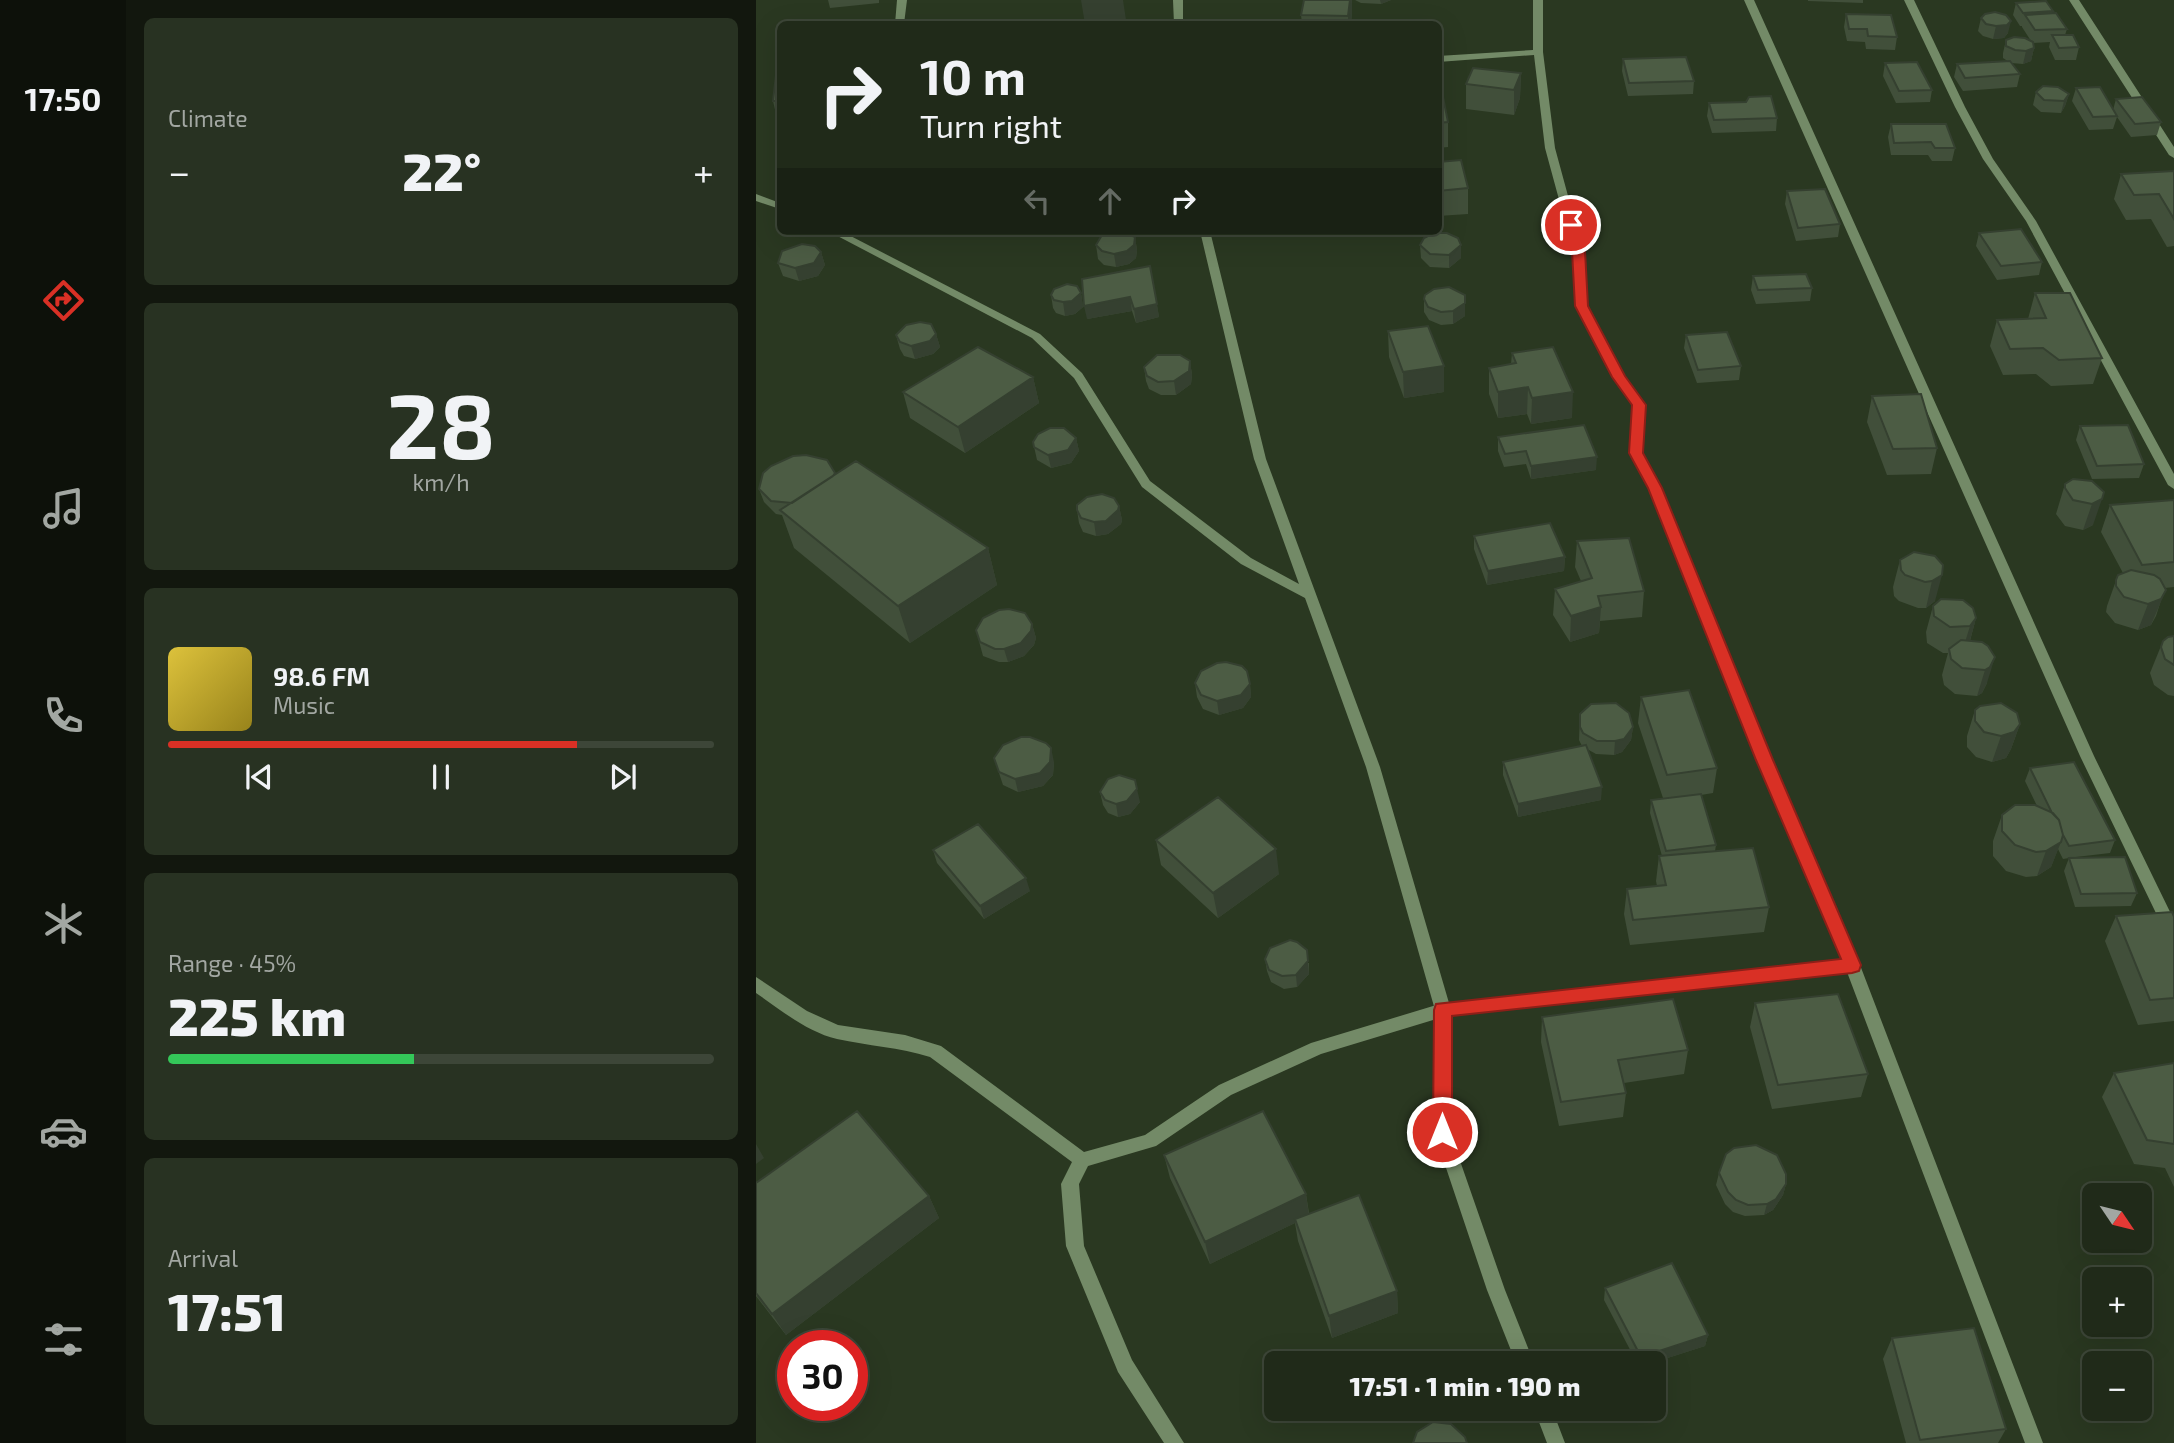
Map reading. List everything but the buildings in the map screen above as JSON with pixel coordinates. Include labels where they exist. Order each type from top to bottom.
[{"type":"street","points":[[900,21],[902,0]]},
{"type":"street","points":[[1178,0],[1179,21]]},
{"type":"street","points":[[1538,0],[1538,52],[1550,148],[1578,251],[1581,306],[1619,377],[1639,405],[1636,453],[1655,488],[1765,760],[1852,965],[2034,1443]]},
{"type":"street","points":[[1749,0],[2087,756],[2174,936]]},
{"type":"street","points":[[1909,0],[1982,149],[2031,220],[2174,485]]},
{"type":"street","points":[[2074,0],[2174,155]]},
{"type":"street","points":[[1442,59],[1538,52]]},
{"type":"street","points":[[756,197],[777,205]]},
{"type":"street","points":[[841,235],[1036,336],[1078,376],[1146,484],[1246,562],[1311,596]]},
{"type":"street","points":[[1206,235],[1260,459],[1373,767],[1443,1010],[1442,1132],[1496,1290],[1520,1351]]},
{"type":"street","points":[[1175,1443],[1125,1366],[1075,1246],[1070,1184],[1082,1160],[1150,1141],[1225,1090],[1317,1048],[1443,1010],[1852,965]]},
{"type":"street","points":[[756,984],[801,1016],[836,1032],[905,1042],[934,1051],[1082,1160]]},
{"type":"street","points":[[1548,1421],[1556,1443]]},
{"type":"route","points":[[1442,1132],[1443,1010],[1852,965],[1765,760],[1655,488],[1636,453],[1639,405],[1619,377],[1581,306],[1578,251],[1571,225]]}]
